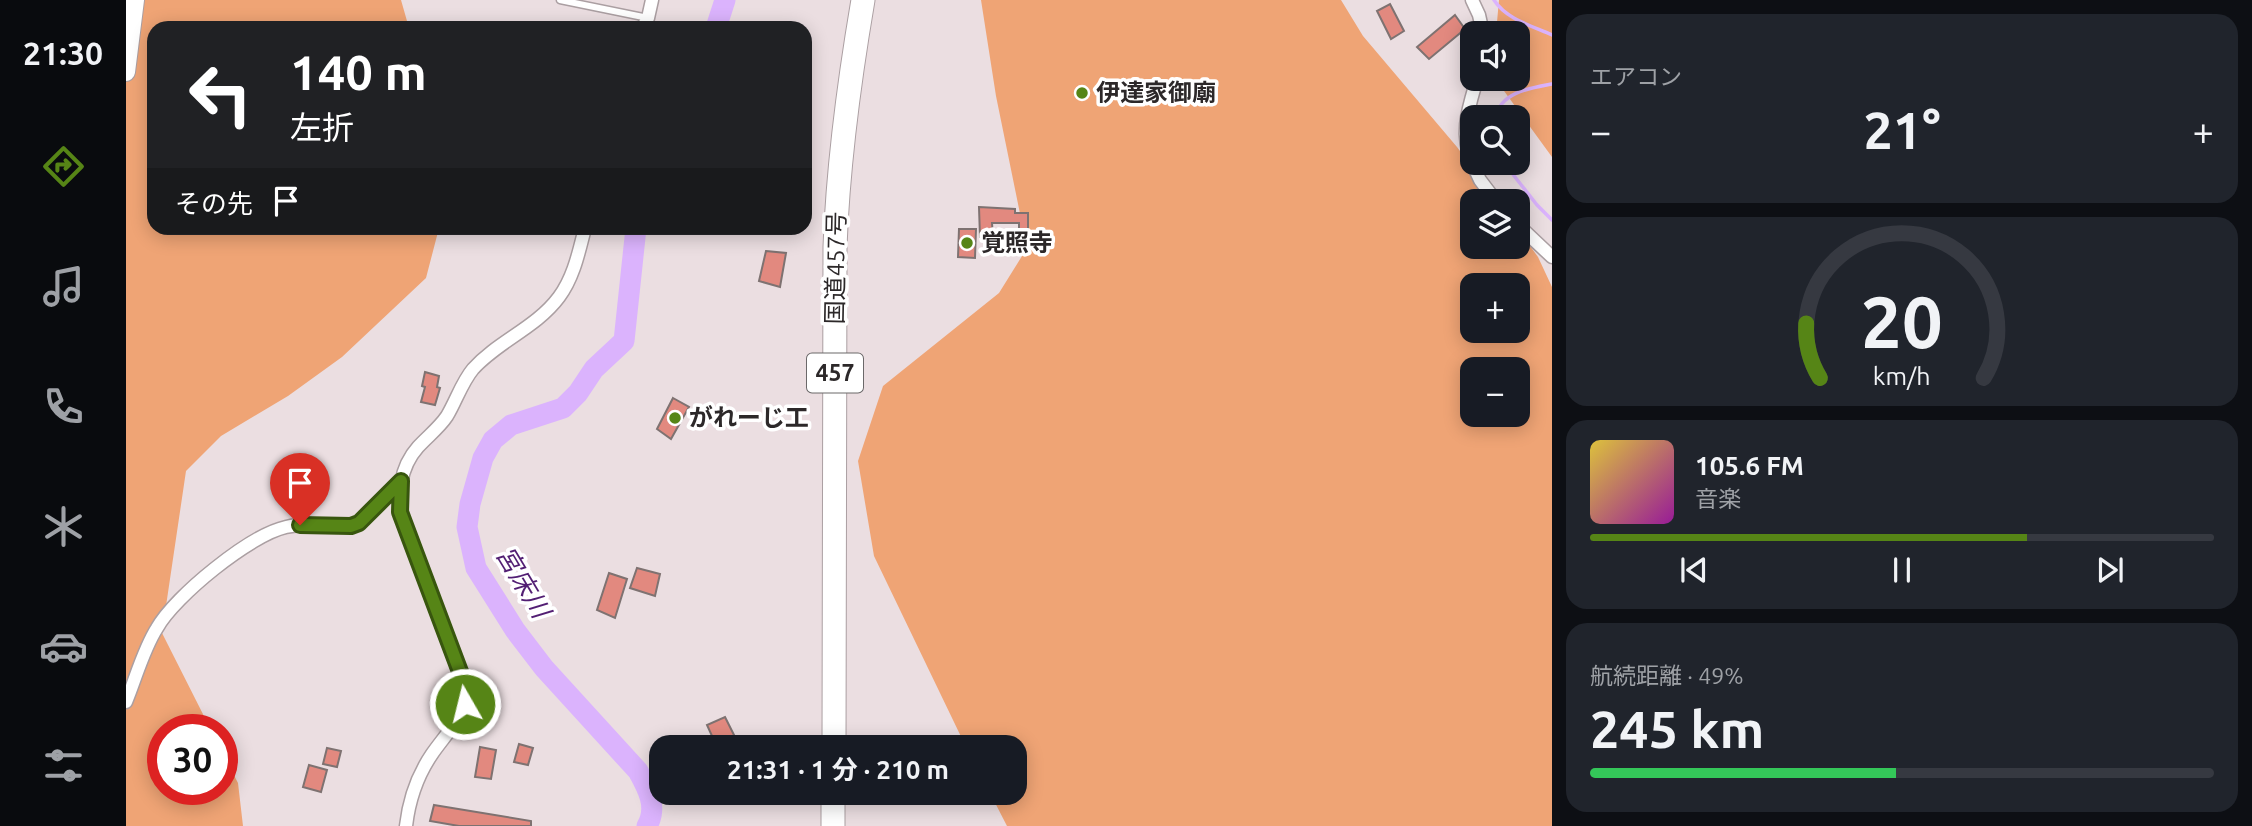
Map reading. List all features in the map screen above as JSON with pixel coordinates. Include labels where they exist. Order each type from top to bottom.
[{"type":"highway","name":"国道457号","points":[[834,735],[837,208],[846,104],[863,0]]},
{"type":"highway","points":[[833,805],[833,826]]},
{"type":"street","points":[[126,72],[135,0]]},
{"type":"street","points":[[646,21],[652,0]]},
{"type":"street","points":[[1472,0],[1480,21]]},
{"type":"street","points":[[406,826],[415,784],[430,756],[457,719],[467,693],[403,522],[399,500],[401,481],[415,450],[441,425],[472,370],[542,316],[559,297],[568,284],[583,235]]},
{"type":"street","points":[[1530,236],[1552,257]]},
{"type":"street","points":[[126,702],[155,629],[168,611],[229,559],[258,539],[286,527],[351,526],[359,523],[401,481]]},
{"type":"lane","points":[[560,0],[638,21]]},
{"type":"shaded area","points":[[126,0],[401,0],[407,21],[147,21],[147,235],[437,235],[426,278],[342,357],[288,396],[221,436],[186,471],[162,633],[203,714],[147,714],[147,805],[238,805],[238,783],[243,826],[126,826]]},
{"type":"shaded area","points":[[981,0],[1341,0],[1363,36],[1460,151],[1460,175],[1478,175],[1488,189],[1460,189],[1460,259],[1530,259],[1530,246],[1552,287],[1552,826],[1007,826],[996,805],[1027,805],[1027,735],[960,735],[874,556],[858,461],[883,386],[999,293],[1027,248],[996,96]]},
{"type":"shaded area","points":[[1499,0],[1552,0],[1552,157],[1530,127],[1530,105],[1514,105],[1504,91],[1530,91],[1530,21],[1497,21]]},
{"type":"building","points":[[1390,4],[1404,31],[1391,39],[1377,11]]},
{"type":"building","points":[[1455,15],[1460,22],[1460,33],[1429,59],[1417,47]]},
{"type":"building","points":[[979,207],[1015,209],[1015,213],[1028,213],[1028,232],[1019,232],[1019,223],[992,223],[993,237],[980,237]]},
{"type":"building","points":[[959,229],[976,229],[975,258],[958,257]]},
{"type":"building","points":[[766,251],[786,253],[780,287],[759,281]]},
{"type":"building","points":[[425,372],[439,376],[437,387],[440,388],[435,405],[421,402]]},
{"type":"building","points":[[673,398],[689,407],[671,439],[657,429]]},
{"type":"building","points":[[637,568],[660,574],[655,596],[630,588]]},
{"type":"building","points":[[609,573],[627,579],[615,618],[597,610]]},
{"type":"building","points":[[725,717],[734,735],[712,735],[707,725]]},
{"type":"building","points":[[519,744],[533,748],[528,765],[514,762]]},
{"type":"building","points":[[480,747],[496,750],[491,779],[475,777]]},
{"type":"building","points":[[327,748],[341,751],[337,767],[323,764]]},
{"type":"building","points":[[309,765],[327,770],[321,792],[303,787]]},
{"type":"building","points":[[434,805],[531,821],[531,826],[459,826],[430,821]]},
{"type":"waterway","name":"宮床川","points":[[718,21],[725,0]]},
{"type":"waterway","points":[[1494,0],[1512,17],[1552,35]]},
{"type":"waterway","points":[[1501,105],[1518,93],[1552,84]]},
{"type":"waterway","points":[[1513,175],[1552,220]]},
{"type":"waterway","name":"宮床川","points":[[635,235],[624,341],[594,369],[578,393],[563,408],[511,425],[493,440],[483,458],[470,504],[467,527],[476,568],[515,630],[544,668],[638,771],[652,805],[647,826]]},
{"type":"place","name":"伊達家御廟","points":[[1082,93]]},
{"type":"place","name":"覚照寺","points":[[967,243]]},
{"type":"place","name":"がれーじ工","points":[[675,418]]},
{"type":"route","points":[[300,525],[351,526],[359,523],[401,481],[400,512],[465,685],[465,704]]}]
